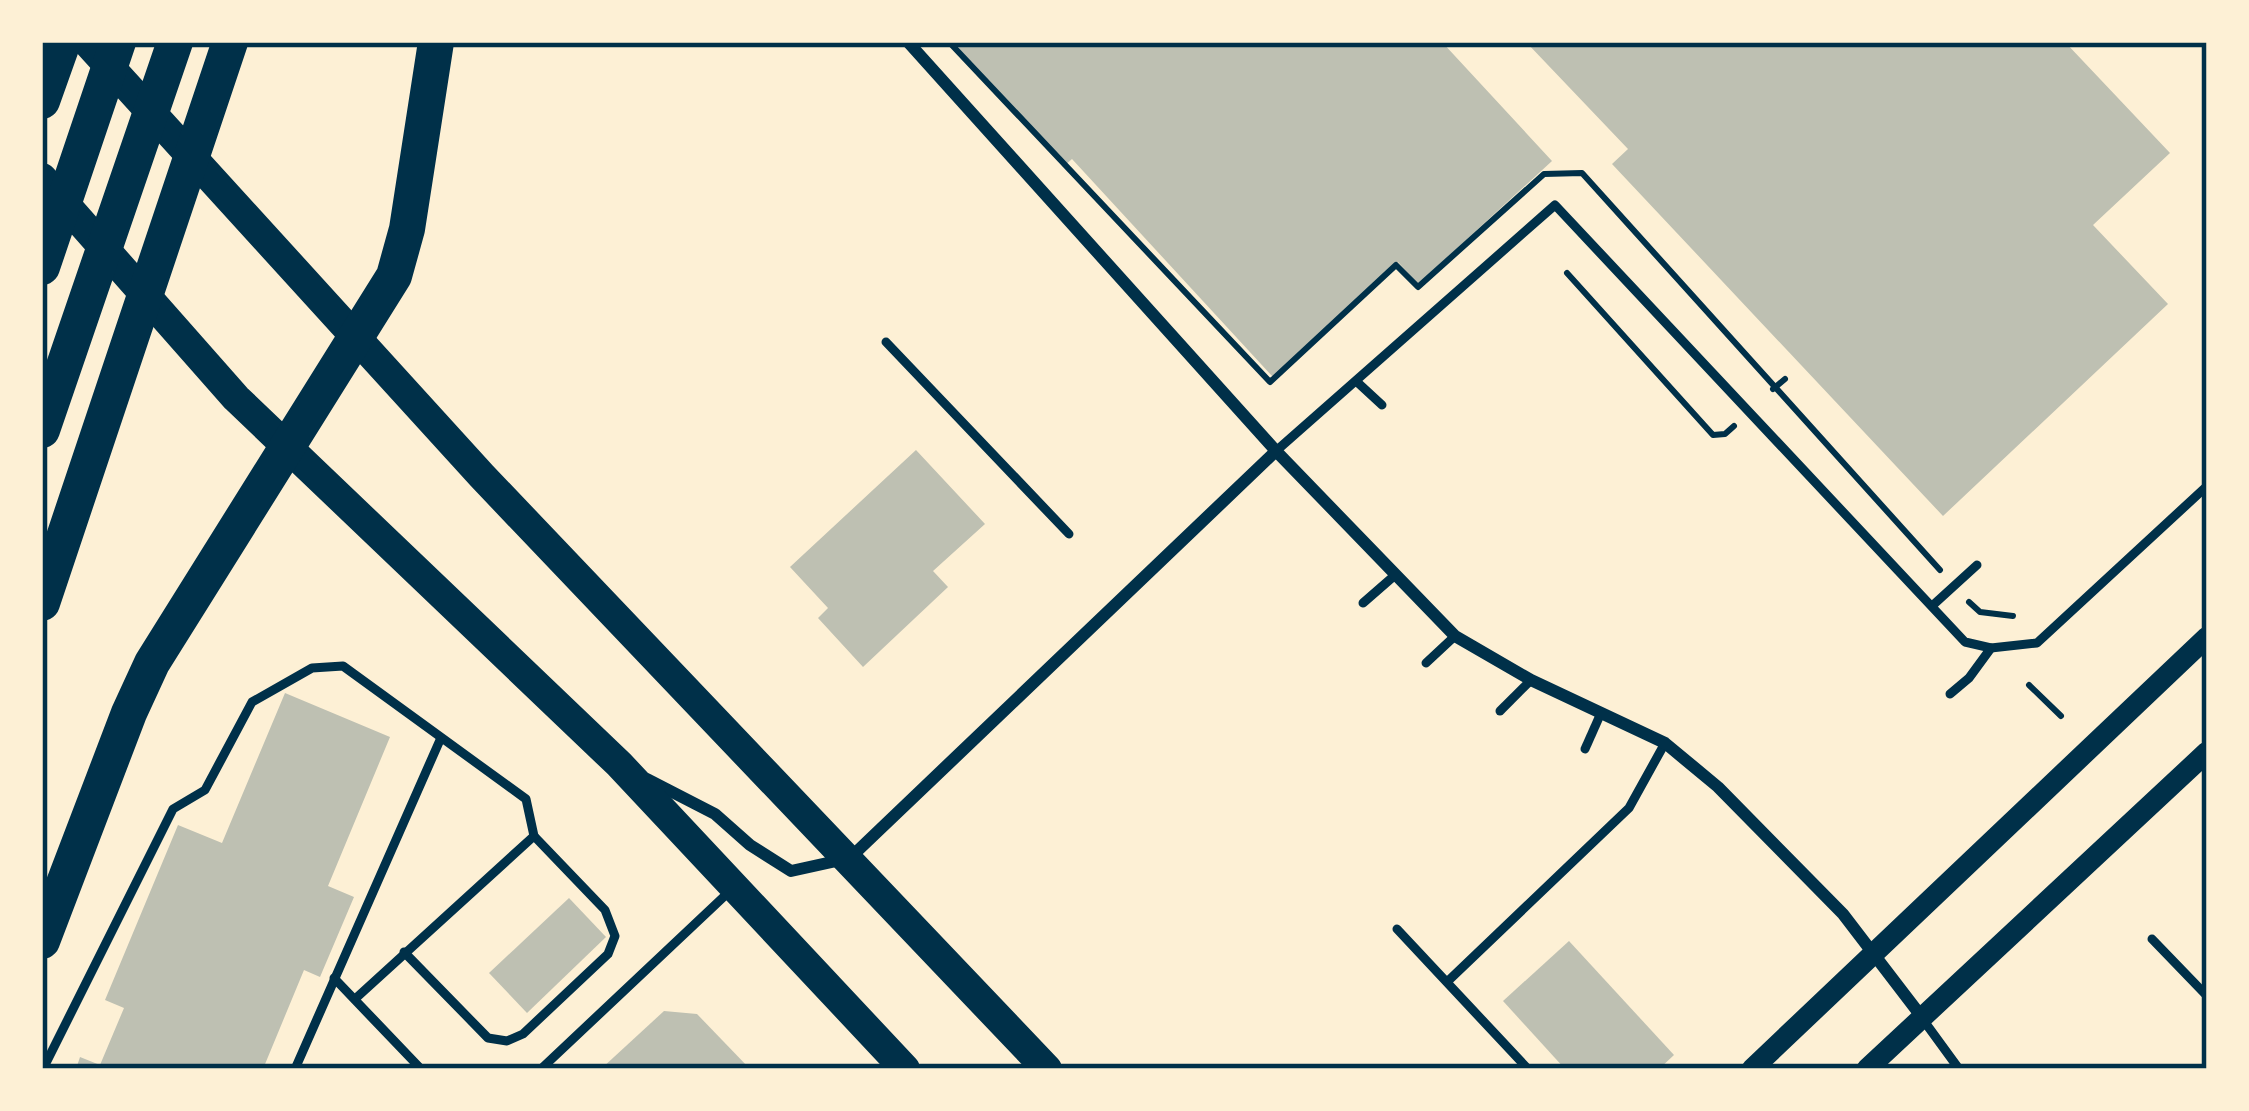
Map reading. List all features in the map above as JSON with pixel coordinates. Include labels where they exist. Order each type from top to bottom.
[{"type":"highway","points":[[42,101],[63,42]]},
{"type":"highway","points":[[42,267],[118,42]]},
{"type":"highway","points":[[42,430],[175,42]]},
{"type":"highway","points":[[42,941],[152,663],[394,276],[407,229],[436,42]]},
{"type":"highway","points":[[42,603],[225,56]]},
{"type":"main road","points":[[87,42],[482,476],[1047,1069]]},
{"type":"main road","points":[[42,178],[236,398],[619,764],[905,1069]]},
{"type":"street","points":[[908,42],[1276,452],[1455,636],[1531,680],[1665,743],[1718,787],[1843,914],[1921,1016]]},
{"type":"street","points":[[619,764],[715,814],[750,845],[791,871],[850,858],[1276,452]]},
{"type":"street","points":[[1752,1069],[2207,637]]},
{"type":"street","points":[[1868,1069],[2207,752]]},
{"type":"lane","points":[[1276,452],[1555,206],[1965,642],[1991,648],[2037,643],[2207,486]]},
{"type":"lane","points":[[886,342],[1069,534]]},
{"type":"lane","points":[[1356,381],[1382,405]]},
{"type":"lane","points":[[1932,606],[1977,565]]},
{"type":"lane","points":[[1364,603],[1394,575]]},
{"type":"lane","points":[[1426,663],[1455,636]]},
{"type":"lane","points":[[1950,694],[1991,648]]},
{"type":"lane","points":[[43,1069],[173,809],[205,790],[252,702],[312,668],[343,666],[526,799],[534,836],[605,910],[615,936],[608,954],[523,1034],[507,1042],[488,1038],[404,952]]},
{"type":"lane","points":[[1500,711],[1531,680]]},
{"type":"lane","points":[[1586,749],[1601,713]]},
{"type":"lane","points":[[295,1069],[440,740]]},
{"type":"lane","points":[[1447,982],[1629,808],[1665,743]]},
{"type":"lane","points":[[355,999],[534,836]]},
{"type":"lane","points":[[541,1069],[736,886]]},
{"type":"lane","points":[[1397,929],[1528,1069]]},
{"type":"lane","points":[[2152,939],[2207,996]]},
{"type":"lane","points":[[334,978],[421,1069]]},
{"type":"lane","points":[[1921,1016],[1959,1069]]},
{"type":"path","points":[[949,42],[1270,382],[1396,265],[1418,287],[1544,174],[1582,173],[1954,586],[1981,612],[2013,616]]},
{"type":"path","points":[[1567,273],[1713,435],[1726,434],[1734,427]]},
{"type":"path","points":[[1774,389],[1785,379]]},
{"type":"path","points":[[2029,685],[2062,716]]},
{"type":"building","points":[[949,42],[1442,42],[1552,161],[1418,284],[1398,262],[1273,377],[1072,159],[1064,166]]},
{"type":"building","points":[[1526,42],[2065,42],[2170,153],[2093,225],[2168,304],[1943,516],[1612,164],[1628,149]]},
{"type":"building","points":[[916,450],[985,524],[933,571],[948,587],[863,667],[818,618],[828,608],[790,567]]},
{"type":"building","points":[[285,693],[390,737],[328,886],[354,897],[320,977],[304,970],[263,1069],[76,1069],[80,1057],[100,1065],[124,1008],[105,1000],[178,825],[222,843]]},
{"type":"building","points":[[569,898],[606,937],[527,1013],[489,973]]},
{"type":"building","points":[[1569,941],[1674,1055],[1659,1069],[1565,1069],[1503,1001]]},
{"type":"building","points":[[664,1011],[697,1014],[750,1069],[601,1069]]}]
